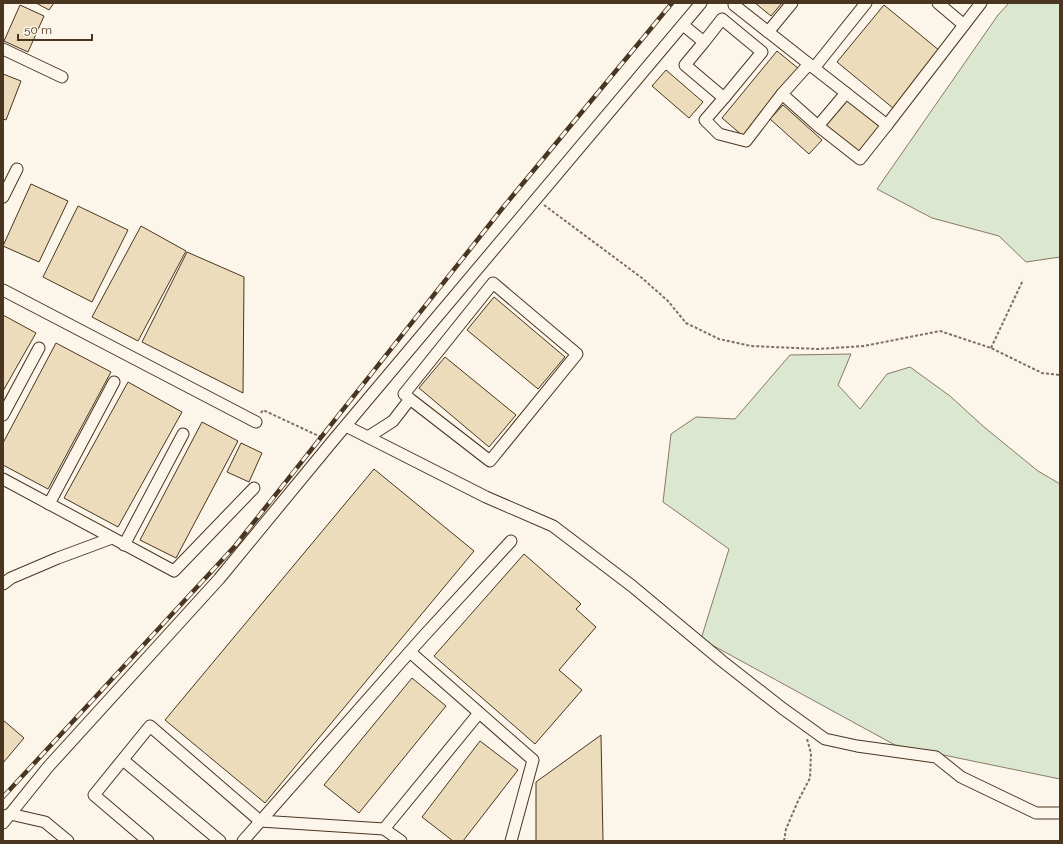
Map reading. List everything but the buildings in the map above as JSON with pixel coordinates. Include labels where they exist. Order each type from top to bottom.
[{"type":"street","points":[[3,823],[7,816],[48,767],[219,579],[331,443],[701,3]]},
{"type":"street","points":[[768,32],[792,3]]},
{"type":"street","points":[[722,19],[762,52],[705,120],[719,134],[746,141],[782,94],[811,66],[866,3]]},
{"type":"street","points":[[938,3],[964,25]]},
{"type":"street","points":[[782,94],[818,126],[860,159],[981,3]]},
{"type":"street","points":[[724,98],[685,65],[734,4],[887,125]]},
{"type":"street","points":[[683,25],[704,42]]},
{"type":"street","points":[[3,49],[62,78]]},
{"type":"street","points":[[818,126],[846,93]]},
{"type":"street","points":[[3,197],[17,169]]},
{"type":"street","points":[[493,283],[577,354],[490,461],[410,399],[404,394],[493,283]]},
{"type":"street","points":[[3,290],[256,422]]},
{"type":"street","points":[[3,415],[39,348]]},
{"type":"street","points":[[49,504],[114,382]]},
{"type":"street","points":[[368,437],[393,421],[410,399]]},
{"type":"street","points":[[346,426],[486,497],[553,526],[632,586],[722,661],[825,739],[857,746],[936,757],[961,777],[1036,813],[1060,812]]},
{"type":"street","points":[[124,544],[183,434]]},
{"type":"street","points":[[3,480],[174,571],[254,488]]},
{"type":"street","points":[[3,584],[11,578],[58,558],[112,538]]},
{"type":"street","points":[[243,841],[410,652],[511,541]]},
{"type":"street","points":[[410,652],[534,760],[511,841]]},
{"type":"street","points":[[384,829],[479,712]]},
{"type":"street","points":[[148,841],[94,795],[150,726],[260,821],[384,829],[401,841]]},
{"type":"street","points":[[123,760],[220,841]]},
{"type":"street","points":[[7,816],[45,822],[68,841]]},
{"type":"path","points":[[536,199],[642,278],[668,301],[686,323],[719,339],[752,346],[818,349],[864,346],[940,331],[991,348],[1042,373],[1060,375]]},
{"type":"path","points":[[991,348],[1023,280]]},
{"type":"path","points":[[256,422],[263,410],[331,443]]},
{"type":"path","points":[[784,841],[786,829],[792,814],[810,778],[811,753],[802,723]]},
{"type":"green space","points":[[1009,3],[1060,3],[1060,257],[1026,262],[999,236],[932,218],[877,189],[998,15]]},
{"type":"green space","points":[[851,354],[838,385],[860,409],[887,374],[910,367],[950,396],[984,427],[1038,471],[1060,484],[1060,779],[895,745],[701,639],[729,549],[663,502],[671,434],[696,417],[735,419],[790,355]]},
{"type":"railway","points":[[3,797],[235,546],[505,205],[672,3]]}]
